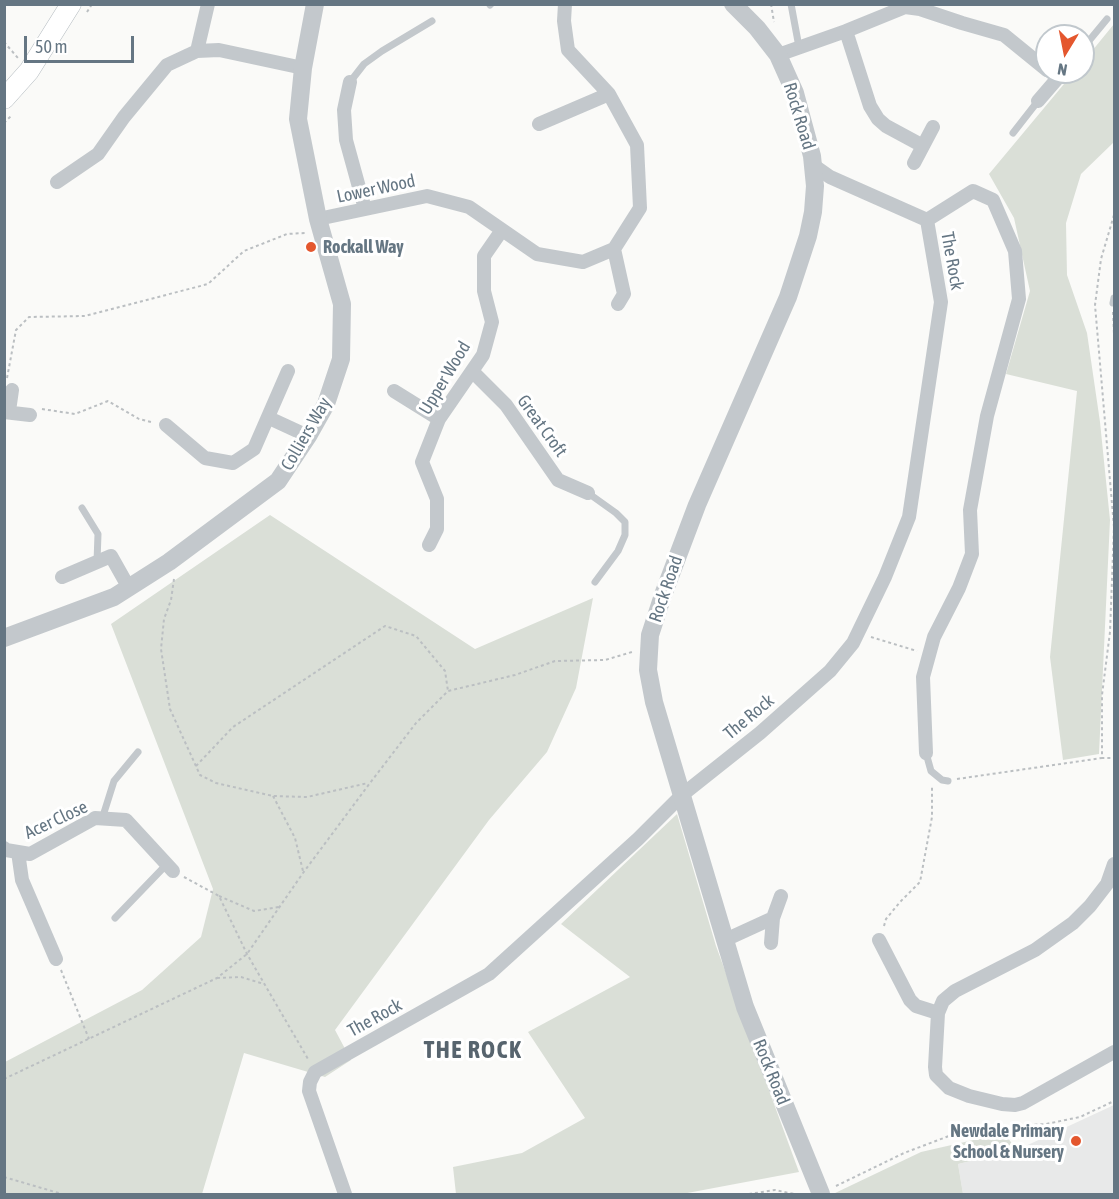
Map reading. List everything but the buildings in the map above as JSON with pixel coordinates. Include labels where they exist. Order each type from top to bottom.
[{"type":"main road","points":[[4,99],[29,71],[70,4]]},
{"type":"street","points":[[196,51],[208,4]]},
{"type":"street","name":"Colliers Way","points":[[4,638],[114,597],[169,562],[278,482],[326,404],[341,359],[342,304],[320,226],[298,119],[303,68],[315,4]]},
{"type":"street","points":[[565,4],[564,21],[568,50],[609,94],[637,146],[640,208],[614,249],[624,294],[618,304]]},
{"type":"street","name":"Rock Road","points":[[733,4],[757,28],[778,55],[795,93],[813,165],[815,195],[810,228],[792,285],[688,527],[658,609],[648,647],[648,670],[652,693],[681,795],[745,1007],[820,1194]]},
{"type":"street","points":[[778,55],[905,7],[920,9],[1005,35],[1035,58]]},
{"type":"street","points":[[846,31],[870,106],[878,119],[886,126],[923,146]]},
{"type":"street","points":[[57,182],[98,154],[124,117],[167,65],[196,51],[219,50],[303,68]]},
{"type":"street","points":[[350,82],[344,110],[346,140],[365,209]]},
{"type":"street","points":[[1038,101],[1048,84]]},
{"type":"street","points":[[539,124],[609,94]]},
{"type":"street","points":[[914,163],[933,127]]},
{"type":"street","name":"The Rock","points":[[315,1072],[489,974],[638,838],[681,795],[760,733],[830,671],[859,631],[885,577],[909,517],[941,302],[927,220],[830,177],[813,165]]},
{"type":"street","points":[[926,753],[923,677],[934,637],[959,588],[972,554],[970,510],[987,416],[1019,299],[1015,251],[993,200],[973,191],[927,220]]},
{"type":"street","name":"Lower Wood","points":[[320,226],[365,209],[427,196],[469,207],[537,254],[583,262],[614,249]]},
{"type":"street","name":"Upper Wood","points":[[429,545],[437,529],[437,499],[422,462],[439,419],[483,355],[492,322],[484,291],[484,256],[502,230]]},
{"type":"street","points":[[166,425],[205,458],[233,463],[254,449],[288,371]]},
{"type":"street","name":"Great Croft","points":[[472,371],[506,405],[558,480],[588,493]]},
{"type":"street","points":[[12,390],[7,412],[30,415]]},
{"type":"street","points":[[394,391],[439,419]]},
{"type":"street","points":[[268,418],[308,436]]},
{"type":"street","points":[[62,577],[111,556],[129,588]]},
{"type":"street","name":"Acer Close","points":[[11,850],[30,854],[94,818],[126,820],[170,868]]},
{"type":"street","points":[[11,850],[56,959]]},
{"type":"street","points":[[1114,864],[1107,884],[1073,923],[1035,950],[955,991],[943,1001],[938,1013],[936,1075],[949,1088],[969,1096],[1015,1105],[1023,1103],[1114,1052]]},
{"type":"street","points":[[771,943],[772,918],[781,896]]},
{"type":"street","points":[[725,940],[772,918]]},
{"type":"street","points":[[879,940],[909,1000],[916,1006],[938,1013]]},
{"type":"street","points":[[315,1072],[309,1091],[345,1194]]},
{"type":"lane","points":[[791,4],[799,47]]},
{"type":"lane","points":[[1095,34],[1107,19]]},
{"type":"lane","points":[[350,82],[364,64],[432,21]]},
{"type":"lane","points":[[1013,133],[1038,101]]},
{"type":"lane","points":[[588,493],[625,522],[625,535],[618,551],[595,582]]},
{"type":"lane","points":[[82,508],[98,534],[97,562]]},
{"type":"lane","points":[[102,819],[114,781],[138,752]]},
{"type":"lane","points":[[926,753],[931,771],[942,780],[948,781]]},
{"type":"lane","points":[[116,918],[170,868]]},
{"type":"path","points":[[1102,758],[1102,695],[1110,632],[1114,527],[1095,305],[1101,259],[1114,215]]},
{"type":"path","points":[[12,390],[6,385],[16,330],[29,317],[85,316],[208,284],[244,251],[287,234],[320,226]]},
{"type":"path","points":[[1114,301],[1114,334]]},
{"type":"path","points":[[30,415],[38,408],[75,414],[108,401],[139,419],[166,425]]},
{"type":"path","points":[[169,562],[174,580],[171,600],[164,619],[161,650],[170,709],[200,775],[216,783],[273,796],[307,797],[370,783]]},
{"type":"path","points":[[196,766],[234,728],[385,626],[416,636],[445,671],[448,691]]},
{"type":"path","points":[[859,631],[879,641],[928,654]]},
{"type":"path","points":[[4,1079],[217,978],[247,954],[303,873],[370,783],[416,723],[448,691],[515,675],[555,661],[605,660],[648,647]]},
{"type":"path","points":[[948,781],[1114,758]]},
{"type":"path","points":[[879,940],[886,919],[921,882],[932,817],[931,771]]},
{"type":"path","points":[[273,796],[295,838],[303,873]]},
{"type":"path","points":[[170,868],[219,896],[254,911],[280,907]]},
{"type":"path","points":[[219,896],[247,954],[315,1072]]},
{"type":"path","points":[[56,959],[88,1039]]},
{"type":"path","points":[[217,978],[241,977],[265,984]]},
{"type":"path","points":[[820,1194],[904,1153],[949,1136],[998,1127],[1046,1124],[1080,1117],[1114,1101]]},
{"type":"path","points":[[4,1177],[62,1194]]},
{"type":"path","points":[[749,1194],[775,1190],[794,1194]]},
{"type":"shaded area","points":[[1114,24],[1114,142],[1081,174],[1066,223],[1067,275],[1087,333],[1100,422],[1110,520],[1099,754],[1063,760],[1050,657],[1077,391],[1006,374],[1030,291],[1014,218],[989,174],[1064,84],[1095,84],[1095,47]]},
{"type":"shaded area","points":[[270,515],[475,649],[593,598],[576,688],[547,752],[489,820],[335,1030],[351,1060],[325,1077],[244,1053],[202,1194],[5,1194],[5,1062],[142,990],[201,937],[213,889],[111,624]]},
{"type":"shaded area","points":[[677,814],[716,946],[799,1172],[682,1194],[456,1194],[453,1167],[522,1153],[585,1118],[528,1032],[630,977],[561,924]]},
{"type":"shaded area","name":"Newdale Primary School & Nursery","points":[[1114,1105],[1114,1194],[963,1194],[958,1164],[1017,1150]]},
{"type":"shaded area","points":[[1004,1133],[1017,1150],[958,1164],[963,1194],[833,1194],[921,1152]]},
{"type":"place","name":"Rockall Way","points":[[311,247]]},
{"type":"place","name":"Newdale Primary School & Nursery","points":[[1076,1141]]},
{"type":"district","name":"THE ROCK","points":[[473,1050]]}]
